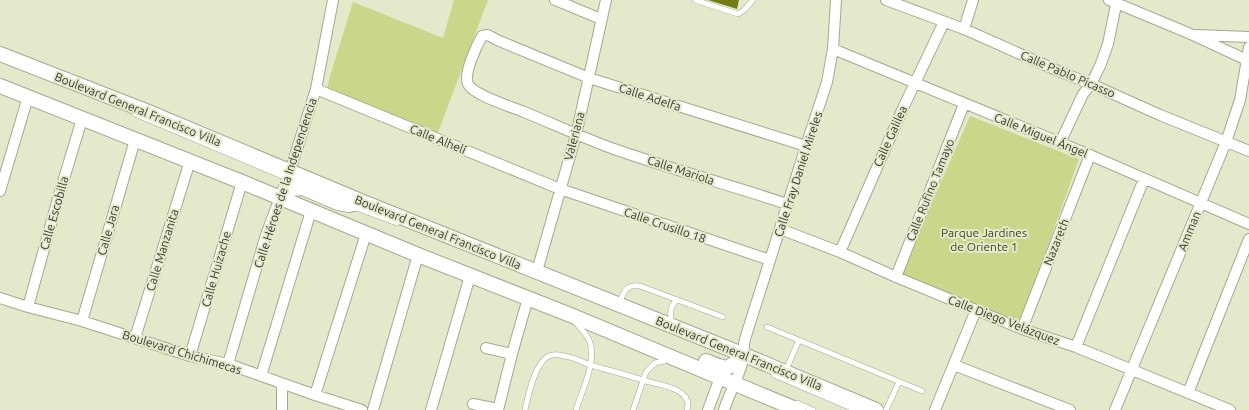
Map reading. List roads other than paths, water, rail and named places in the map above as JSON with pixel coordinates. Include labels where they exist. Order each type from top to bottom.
[{"type":"main road","name":"Boulevard General Francisco Villa","points":[[0,54],[146,111],[288,175],[363,202],[537,271],[741,356],[785,372],[876,410]]},
{"type":"main road","points":[[0,60],[16,60]]},
{"type":"main road","points":[[0,86],[242,182],[282,195],[312,211],[366,234],[470,276],[619,333],[673,358],[721,372],[731,366],[741,356]]},
{"type":"main road","points":[[282,195],[293,189],[303,188],[331,201],[349,205],[363,202]]},
{"type":"main road","points":[[619,333],[633,334],[795,406]]},
{"type":"street","name":"Calle Héroes de la Independencia","points":[[228,364],[266,235],[282,195],[316,89],[332,0]]},
{"type":"street","points":[[555,0],[602,19]]},
{"type":"street","name":"Valeriana","points":[[537,271],[576,135],[606,0]]},
{"type":"street","name":"Calle Fray Daniel Mireles","points":[[724,410],[738,380],[741,356],[787,204],[827,82],[833,48],[836,0]]},
{"type":"street","name":"Calle Pablo Picasso","points":[[886,0],[964,30],[1249,151]]},
{"type":"street","points":[[964,30],[973,0]]},
{"type":"street","points":[[1060,143],[1083,94],[1091,84],[1100,66],[1108,44],[1115,1],[1193,34],[1248,61]]},
{"type":"street","name":"Calle Galilea","points":[[840,252],[904,106],[944,22]]},
{"type":"street","points":[[1193,34],[1249,37]]},
{"type":"street","name":"Calle Adelfa","points":[[478,93],[469,86],[467,81],[470,65],[478,43],[482,36],[488,35],[496,40],[589,78],[806,146]]},
{"type":"street","name":"Amman","points":[[1115,410],[1226,142],[1240,100],[1248,61],[1249,47]]},
{"type":"street","name":"Calle Miguel Ángel","points":[[833,48],[915,84],[1060,143],[1249,224]]},
{"type":"street","name":"Calle Alhelí","points":[[316,89],[560,189]]},
{"type":"street","name":"Calle Mariola","points":[[478,93],[540,118],[576,135],[787,204]]},
{"type":"street","points":[[0,190],[28,96]]},
{"type":"street","name":"Calle Rufino Tamayo","points":[[896,277],[964,104]]},
{"type":"street","name":"Calle Escobilla","points":[[28,307],[82,119]]},
{"type":"street","name":"Calle Jara","points":[[82,321],[135,140]]},
{"type":"street","name":"Nazareth","points":[[1022,328],[1090,156]]},
{"type":"street","name":"Calle Manzanita","points":[[135,338],[190,161]]},
{"type":"street","points":[[1076,348],[1144,179]]},
{"type":"street","name":"Calle Huizache","points":[[190,356],[242,182]]},
{"type":"street","name":"Calle Crusillo 18","points":[[560,189],[770,260]]},
{"type":"street","points":[[261,376],[312,211]]},
{"type":"street","name":"Calle Diego Velázquez","points":[[780,229],[840,252],[976,310],[1132,370],[1230,410]]},
{"type":"street","points":[[315,396],[366,234]]},
{"type":"street","points":[[1188,393],[1249,239]]},
{"type":"street","points":[[373,410],[418,255]]},
{"type":"street","points":[[431,410],[470,276]]},
{"type":"street","name":"Boulevard Chichimecas","points":[[0,298],[82,321],[190,356],[228,364],[315,396],[362,410]]},
{"type":"street","points":[[473,404],[498,410],[528,298]]},
{"type":"street","points":[[935,410],[976,310]]},
{"type":"street","points":[[486,348],[512,354]]},
{"type":"street","points":[[954,365],[1070,410]]},
{"type":"street","points":[[708,410],[721,372]]},
{"type":"street","points":[[282,384],[282,410]]},
{"type":"lane","points":[[695,0],[738,14],[753,0]]},
{"type":"lane","points":[[0,60],[43,77]]},
{"type":"lane","points":[[129,112],[288,175],[349,205],[401,224]]},
{"type":"lane","points":[[123,128],[282,195],[397,240]]},
{"type":"lane","points":[[430,236],[741,356]]},
{"type":"lane","points":[[458,264],[493,278]]},
{"type":"lane","points":[[619,304],[625,290],[628,286],[633,285],[640,286],[723,317]]},
{"type":"lane","points":[[544,298],[619,333]]},
{"type":"lane","points":[[672,326],[671,311],[673,304],[677,300]]},
{"type":"lane","points":[[568,314],[589,338],[592,354],[576,410]]},
{"type":"lane","points":[[767,327],[922,391]]},
{"type":"lane","points":[[785,372],[799,340]]},
{"type":"lane","points":[[525,410],[536,371],[545,358],[553,355],[566,356],[590,365],[682,392],[688,401],[687,410]]},
{"type":"lane","points":[[634,410],[643,380],[650,366],[673,358]]},
{"type":"lane","points":[[768,372],[856,410]]},
{"type":"lane","points":[[886,410],[899,382]]},
{"type":"lane","points":[[795,406],[813,410]]},
{"type":"park label","name":"Parque Jardines de Oriente 1","points":[[984,239]]}]
